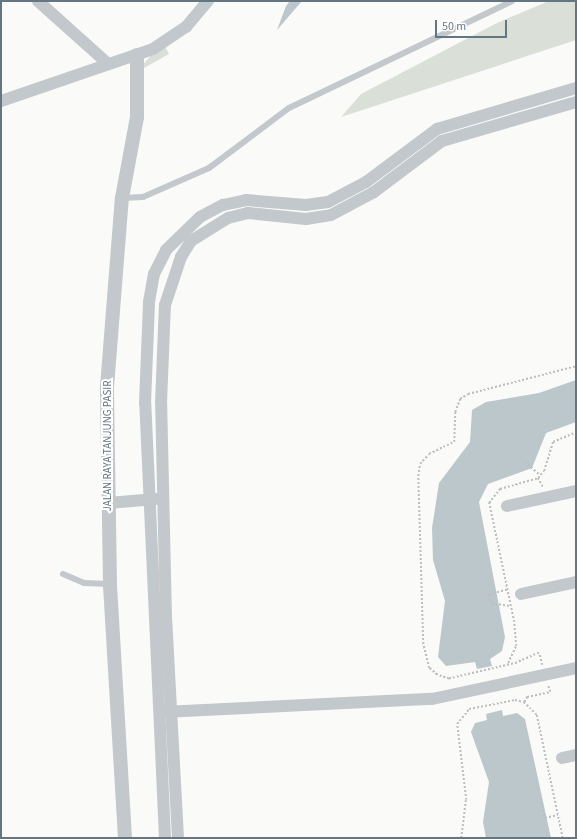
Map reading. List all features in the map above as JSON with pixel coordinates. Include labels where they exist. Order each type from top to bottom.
[{"type":"street","points":[[38,1],[107,63]]},
{"type":"street","points":[[1,101],[107,63],[137,55],[186,27],[208,1]]},
{"type":"street","name":"JALAN RAYA TANJUNG PASIR","points":[[125,838],[110,584],[107,375],[122,198],[137,117],[137,55]]},
{"type":"street","points":[[165,838],[148,499],[145,403],[149,302],[154,274],[166,250],[182,231],[223,205],[246,200],[306,205],[328,202],[366,182],[437,130],[576,88]]},
{"type":"street","points":[[178,838],[171,711],[161,403],[165,305],[171,278],[192,241],[228,218],[248,213],[306,218],[332,215],[363,200],[442,141],[576,102]]},
{"type":"street","points":[[507,506],[575,494]]},
{"type":"street","points":[[108,503],[163,498]]},
{"type":"street","points":[[521,594],[576,582]]},
{"type":"street","points":[[158,712],[432,699],[576,668]]},
{"type":"street","points":[[562,758],[576,755]]},
{"type":"lane","points":[[122,198],[143,197],[209,168],[289,108],[512,1]]},
{"type":"lane","points":[[63,574],[84,582],[110,584]]},
{"type":"path","points":[[576,366],[468,394],[460,399],[455,412],[454,442],[429,454],[420,464],[423,644],[429,668],[437,675],[449,679],[495,669],[508,663],[516,646],[507,590],[489,503],[500,489],[527,484],[540,475],[553,442],[576,432]]},
{"type":"path","points":[[525,462],[540,475]]},
{"type":"path","points":[[507,590],[489,595],[491,603],[510,606]]},
{"type":"path","points":[[461,838],[465,787],[457,724],[469,709],[515,700],[532,708],[537,715],[563,838]]},
{"type":"path","points":[[540,798],[545,818],[558,815]]},
{"type":"shaded area","points":[[290,1],[302,1],[277,30],[286,6]]},
{"type":"shaded area","points":[[549,1],[576,1],[576,40],[341,117],[361,94],[497,23]]},
{"type":"shaded area","points":[[165,46],[169,54],[137,72],[152,54]]},
{"type":"shaded area","points":[[576,380],[576,422],[546,433],[532,468],[488,484],[479,502],[505,637],[502,651],[490,659],[492,666],[477,669],[475,662],[446,666],[438,657],[445,601],[433,560],[432,528],[439,483],[470,442],[472,410],[486,402],[539,393]]},
{"type":"shaded area","points":[[502,710],[503,716],[517,713],[525,719],[551,838],[486,838],[483,822],[489,782],[471,732],[475,723],[487,720],[486,714]]}]
